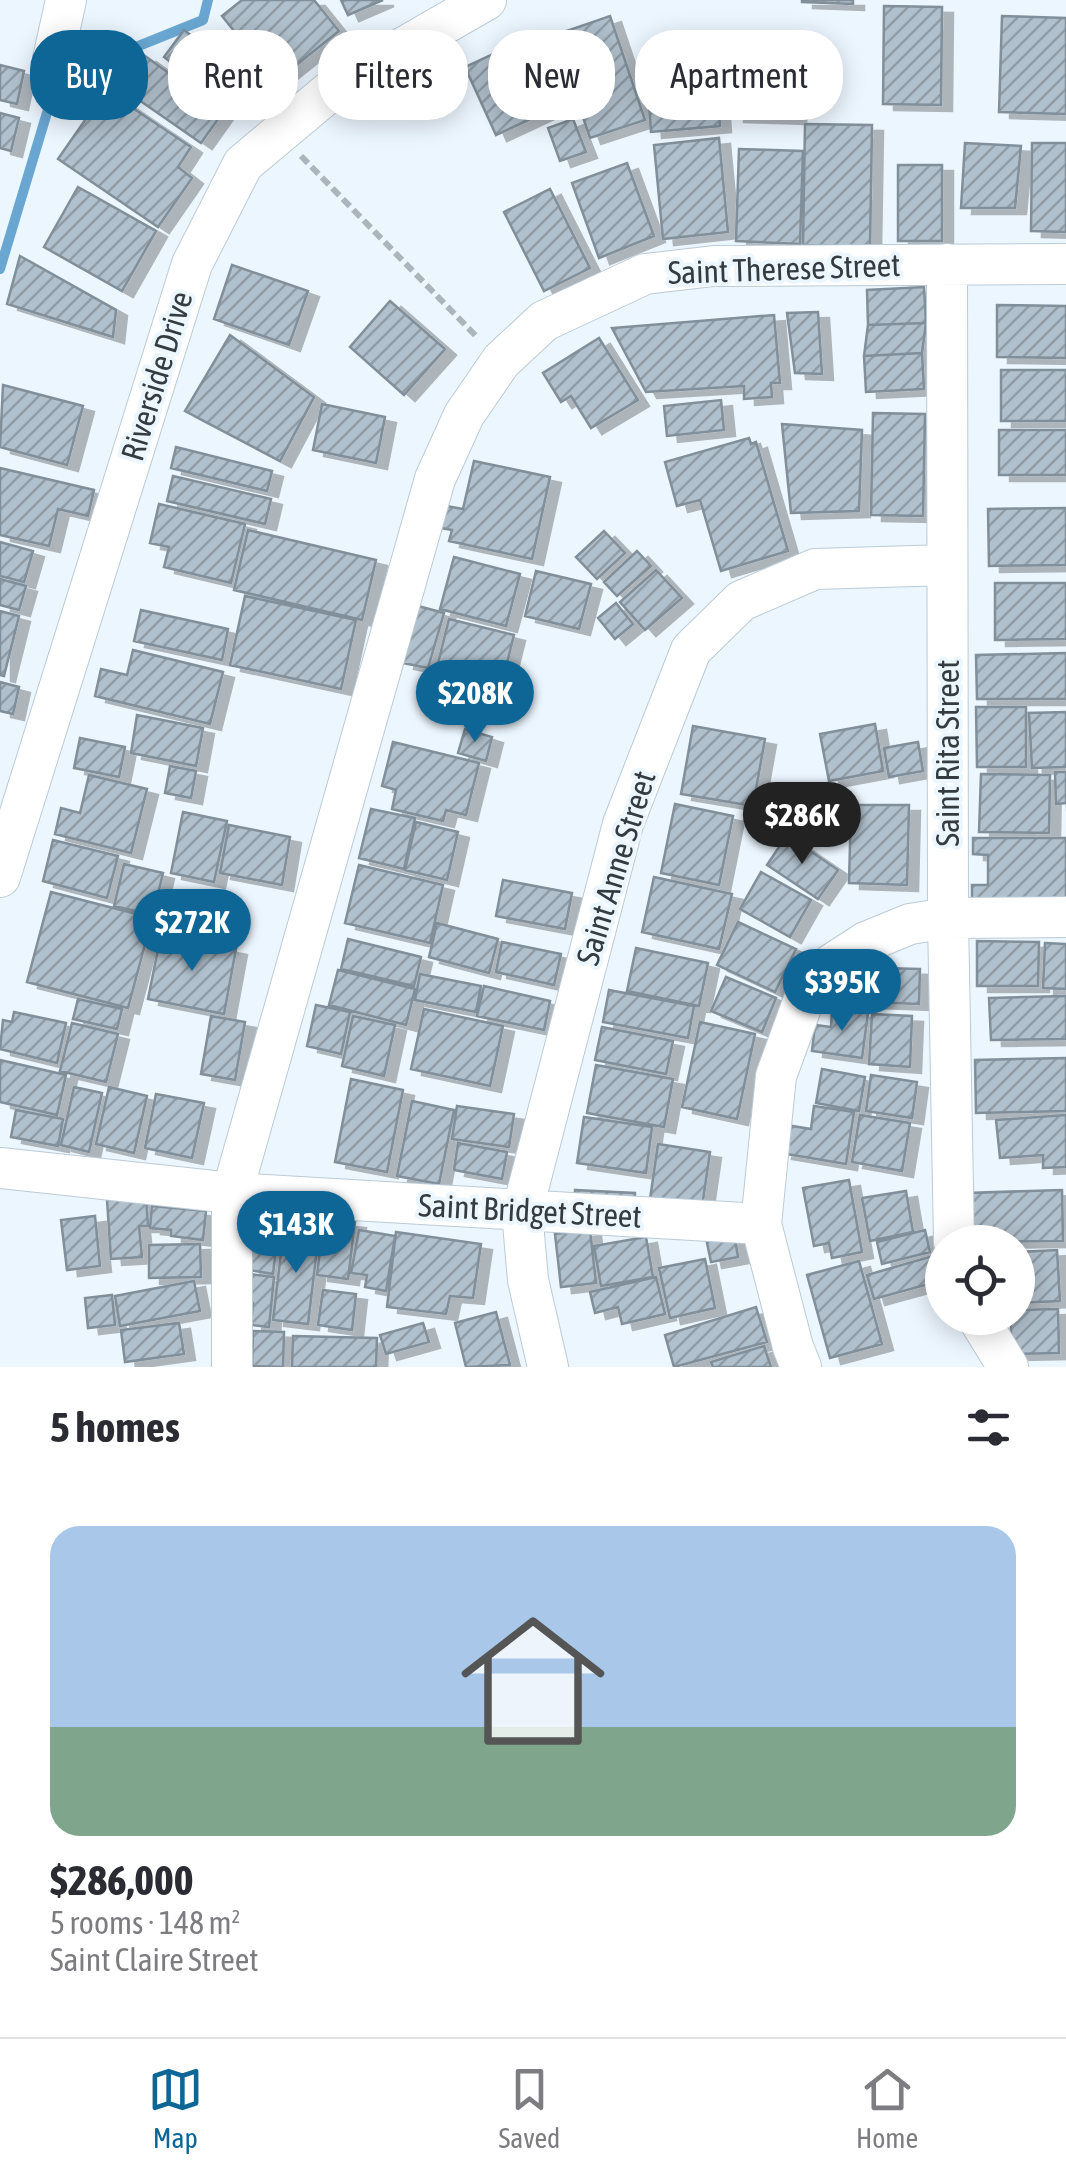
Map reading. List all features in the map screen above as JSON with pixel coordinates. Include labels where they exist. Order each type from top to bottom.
[{"type":"street","points":[[60,30],[66,0]]},
{"type":"street","name":"Riverside Drive","points":[[0,877],[192,264],[243,164],[335,87],[486,0]]},
{"type":"street","name":"Saint Rita Street","points":[[947,264],[948,918],[954,1225]]},
{"type":"street","name":"Saint Therese Street","points":[[232,1367],[232,1193],[435,479],[464,415],[501,361],[544,321],[645,274],[714,266],[1066,264]]},
{"type":"street","name":"Saint Anne Street","points":[[548,1367],[528,1280],[522,1212],[623,824],[692,650],[741,601],[815,569],[948,564]]},
{"type":"street","points":[[801,1367],[762,1224],[776,1076],[802,1002],[832,964],[866,942],[910,924],[948,918],[1066,917]]},
{"type":"street","name":"Saint Bridget Street","points":[[0,1168],[232,1193],[762,1224]]},
{"type":"street","points":[[988,1335],[1008,1367]]},
{"type":"path","points":[[302,157],[482,342]]},
{"type":"building","points":[[242,0],[314,0],[338,30],[318,30],[318,48],[298,64],[298,30],[233,30],[222,16]]},
{"type":"building","points":[[341,0],[383,0],[348,15]]},
{"type":"building","points":[[853,0],[853,4],[802,2]]},
{"type":"building","points":[[884,6],[942,7],[941,105],[883,104]]},
{"type":"building","points":[[610,16],[615,30],[569,30]]},
{"type":"building","points":[[1002,16],[1066,18],[1066,114],[999,112]]},
{"type":"building","points":[[615,31],[635,90],[635,120],[645,120],[590,138],[584,120],[615,120]]},
{"type":"building","points":[[488,56],[488,117],[468,74],[468,66]]},
{"type":"building","points":[[148,58],[168,73],[168,120],[217,120],[201,143],[148,106]]},
{"type":"building","points":[[0,65],[24,71],[17,104],[0,100]]},
{"type":"building","points":[[0,113],[19,118],[11,151],[0,148]]},
{"type":"building","points":[[148,118],[191,147],[178,167],[192,178],[158,227],[58,159],[85,120]]},
{"type":"building","points":[[489,120],[528,120],[496,135]]},
{"type":"building","points":[[573,120],[586,152],[560,161],[548,128]]},
{"type":"building","points":[[650,120],[720,120],[720,126],[651,132]]},
{"type":"building","points":[[805,124],[872,125],[870,247],[803,245]]},
{"type":"building","points":[[719,138],[728,232],[663,239],[654,145]]},
{"type":"building","points":[[965,143],[1021,146],[1015,208],[961,208]]},
{"type":"building","points":[[1032,143],[1066,143],[1066,232],[1031,231]]},
{"type":"building","points":[[739,149],[803,151],[800,244],[736,241]]},
{"type":"building","points":[[627,163],[654,236],[599,258],[572,183]]},
{"type":"building","points":[[898,165],[942,165],[942,241],[898,241]]},
{"type":"building","points":[[78,187],[156,231],[122,291],[44,247]]},
{"type":"building","points":[[550,189],[590,268],[544,291],[504,212]]},
{"type":"building","points":[[20,256],[116,310],[113,337],[7,304]]},
{"type":"building","points":[[232,265],[308,291],[289,345],[214,319]]},
{"type":"building","points":[[924,287],[926,323],[868,325],[867,290]]},
{"type":"building","points":[[390,301],[445,349],[404,395],[350,347]]},
{"type":"building","points":[[997,305],[1066,306],[1066,358],[997,357]]},
{"type":"building","points":[[818,312],[822,374],[795,373],[787,313]]},
{"type":"building","points":[[774,315],[780,383],[771,383],[772,397],[744,399],[744,386],[646,392],[612,328]]},
{"type":"building","points":[[926,323],[922,353],[864,356],[868,325]]},
{"type":"building","points":[[230,335],[314,397],[280,461],[185,411]]},
{"type":"building","points":[[599,338],[638,400],[591,428],[571,396],[561,402],[543,373]]},
{"type":"building","points":[[922,353],[924,389],[866,392],[864,356]]},
{"type":"building","points":[[1001,370],[1066,370],[1066,421],[1001,421]]},
{"type":"building","points":[[3,385],[83,406],[67,465],[0,447]]},
{"type":"building","points":[[721,400],[724,430],[667,436],[664,406]]},
{"type":"building","points":[[322,404],[385,417],[376,463],[313,450]]},
{"type":"building","points":[[873,413],[925,414],[923,516],[871,515]]},
{"type":"building","points":[[782,424],[862,430],[859,511],[791,513]]},
{"type":"building","points":[[999,430],[1066,430],[1066,475],[999,475]]},
{"type":"building","points":[[749,438],[751,444],[756,442],[788,551],[721,571],[700,500],[677,506],[665,462]]},
{"type":"building","points":[[176,447],[272,471],[267,491],[171,468]]},
{"type":"building","points":[[474,461],[550,477],[532,559],[449,541],[452,530],[441,528],[446,506],[463,509]]},
{"type":"building","points":[[0,468],[94,490],[88,516],[58,509],[49,546],[0,535]]},
{"type":"building","points":[[173,476],[271,499],[265,524],[167,501]]},
{"type":"building","points":[[159,504],[245,524],[231,583],[164,567],[169,547],[150,543]]},
{"type":"building","points":[[1066,508],[1066,565],[989,566],[988,509]]},
{"type":"building","points":[[248,530],[376,560],[362,620],[234,590]]},
{"type":"building","points":[[604,531],[625,553],[597,579],[576,557]]},
{"type":"building","points":[[0,542],[33,551],[24,582],[0,576]]},
{"type":"building","points":[[637,551],[651,566],[617,596],[604,582]]},
{"type":"building","points":[[454,557],[520,574],[506,626],[440,609]]},
{"type":"building","points":[[656,570],[682,598],[645,630],[620,602]]},
{"type":"building","points":[[536,571],[591,584],[579,629],[525,616]]},
{"type":"building","points":[[0,579],[26,586],[19,610],[0,605]]},
{"type":"building","points":[[995,583],[1066,583],[1066,639],[995,640]]},
{"type":"building","points":[[245,596],[356,620],[341,689],[230,665]]},
{"type":"building","points":[[616,603],[633,624],[615,639],[598,618]]},
{"type":"building","points":[[418,606],[444,613],[428,668],[403,663]]},
{"type":"building","points":[[141,610],[228,629],[222,660],[134,641]]},
{"type":"building","points":[[0,611],[19,616],[4,676],[0,675]]},
{"type":"building","points":[[449,619],[514,635],[501,687],[436,671]]},
{"type":"building","points":[[133,650],[223,672],[210,724],[95,696],[101,669],[127,675]]},
{"type":"building","points":[[1066,653],[1066,699],[977,699],[976,655]]},
{"type":"building","points":[[428,670],[458,678],[450,706],[420,699]]},
{"type":"building","points":[[0,682],[19,687],[13,714],[0,711]]},
{"type":"building","points":[[976,707],[1026,707],[1026,767],[977,767]]},
{"type":"building","points":[[1066,712],[1066,767],[1032,768],[1029,713]]},
{"type":"building","points":[[137,715],[203,728],[196,766],[131,753]]},
{"type":"building","points":[[875,724],[883,771],[829,781],[820,734]]},
{"type":"building","points":[[693,726],[765,739],[753,806],[681,794]]},
{"type":"building","points":[[465,729],[492,737],[486,761],[458,753]]},
{"type":"building","points":[[80,738],[125,747],[119,777],[74,768]]},
{"type":"building","points":[[393,742],[479,763],[466,815],[446,810],[443,821],[392,809],[396,790],[382,786]]},
{"type":"building","points":[[918,742],[923,771],[889,777],[884,748]]},
{"type":"building","points":[[170,766],[196,771],[191,798],[165,793]]},
{"type":"building","points":[[1055,772],[1066,772],[1066,803],[1056,804]]},
{"type":"building","points":[[981,774],[1050,775],[1049,833],[979,832]]},
{"type":"building","points":[[89,775],[147,789],[131,853],[55,834],[61,808],[80,813]]},
{"type":"building","points":[[675,804],[733,816],[719,885],[661,873]]},
{"type":"building","points":[[851,805],[909,805],[907,885],[849,883]]},
{"type":"building","points":[[371,809],[415,818],[404,869],[359,858]]},
{"type":"building","points":[[183,812],[227,821],[214,882],[171,873]]},
{"type":"building","points":[[416,822],[458,832],[447,880],[405,870]]},
{"type":"building","points":[[229,825],[290,837],[282,885],[220,873]]},
{"type":"building","points":[[787,835],[838,870],[818,899],[767,865]]},
{"type":"building","points":[[973,838],[1066,838],[1066,907],[972,906],[972,885],[988,885],[988,855],[973,854]]},
{"type":"building","points":[[53,840],[118,856],[107,898],[43,881]]},
{"type":"building","points":[[124,864],[163,873],[153,915],[114,906]]},
{"type":"building","points":[[359,865],[443,885],[430,943],[345,923]]},
{"type":"building","points":[[761,872],[811,900],[790,937],[740,909]]},
{"type":"building","points":[[654,877],[732,894],[719,949],[642,932]]},
{"type":"building","points":[[503,880],[572,893],[565,929],[496,916]]},
{"type":"building","points":[[51,892],[152,918],[128,1008],[27,982]]},
{"type":"building","points":[[738,922],[796,949],[775,992],[717,965]]},
{"type":"building","points":[[437,923],[498,939],[489,973],[429,957]]},
{"type":"building","points":[[161,934],[236,949],[224,1014],[148,999]]},
{"type":"building","points":[[348,939],[421,957],[414,986],[341,969]]},
{"type":"building","points":[[977,941],[1039,942],[1038,986],[977,986]]},
{"type":"building","points":[[502,942],[561,954],[554,985],[496,972]]},
{"type":"building","points":[[1045,943],[1066,944],[1066,989],[1043,988]]},
{"type":"building","points":[[636,948],[708,963],[699,1006],[627,991]]},
{"type":"building","points":[[844,967],[920,969],[919,1004],[843,1001]]},
{"type":"building","points":[[338,970],[415,989],[406,1025],[329,1005]]},
{"type":"building","points":[[420,974],[481,986],[476,1012],[415,1000]]},
{"type":"building","points":[[726,977],[776,998],[762,1032],[711,1011]]},
{"type":"building","points":[[484,986],[550,1001],[544,1030],[477,1016]]},
{"type":"building","points":[[609,990],[694,1006],[688,1038],[603,1022]]},
{"type":"building","points":[[1066,996],[1066,1039],[991,1040],[989,998]]},
{"type":"building","points":[[78,999],[122,1009],[117,1029],[73,1019]]},
{"type":"building","points":[[316,1005],[350,1012],[341,1054],[307,1046]]},
{"type":"building","points":[[424,1009],[503,1026],[490,1086],[411,1069]]},
{"type":"building","points":[[832,1009],[868,1013],[862,1058],[812,1051],[815,1025],[831,1027]]},
{"type":"building","points":[[14,1012],[66,1023],[57,1063],[0,1049],[3,1020],[12,1022]]},
{"type":"building","points":[[872,1014],[912,1016],[910,1067],[869,1064]]},
{"type":"building","points":[[211,1016],[245,1022],[235,1080],[201,1074]]},
{"type":"building","points":[[353,1016],[395,1025],[384,1076],[342,1066]]},
{"type":"building","points":[[700,1022],[755,1034],[737,1119],[682,1107]]},
{"type":"building","points":[[72,1023],[118,1034],[106,1082],[60,1071]]},
{"type":"building","points":[[602,1027],[673,1041],[666,1074],[595,1060]]},
{"type":"building","points":[[1066,1058],[1066,1111],[976,1113],[975,1060]]},
{"type":"building","points":[[0,1060],[66,1075],[57,1115],[0,1102]]},
{"type":"building","points":[[596,1065],[673,1079],[664,1127],[587,1113]]},
{"type":"building","points":[[822,1069],[865,1077],[859,1111],[816,1103]]},
{"type":"building","points":[[871,1075],[917,1082],[912,1118],[866,1111]]},
{"type":"building","points":[[351,1079],[403,1090],[387,1172],[335,1162]]},
{"type":"building","points":[[74,1087],[102,1093],[89,1152],[61,1145]]},
{"type":"building","points":[[109,1087],[147,1096],[134,1153],[96,1144]]},
{"type":"building","points":[[156,1094],[204,1103],[192,1158],[145,1148]]},
{"type":"building","points":[[412,1101],[454,1110],[439,1184],[397,1176]]},
{"type":"building","points":[[457,1106],[514,1114],[509,1147],[452,1139]]},
{"type":"building","points":[[814,1106],[854,1112],[846,1164],[781,1153],[786,1125],[811,1129]]},
{"type":"building","points":[[16,1110],[63,1119],[58,1146],[11,1137]]},
{"type":"building","points":[[860,1115],[910,1123],[902,1171],[852,1162]]},
{"type":"building","points":[[1066,1115],[1066,1167],[1043,1168],[1043,1155],[1000,1158],[996,1120]]},
{"type":"building","points":[[584,1117],[652,1127],[646,1173],[577,1163]]},
{"type":"building","points":[[458,1143],[507,1152],[502,1179],[454,1170]]},
{"type":"building","points":[[658,1144],[710,1152],[702,1207],[650,1199]]},
{"type":"building","points":[[849,1180],[862,1252],[832,1258],[829,1243],[814,1246],[803,1188]]},
{"type":"building","points":[[575,1190],[635,1193],[634,1211],[575,1208]]},
{"type":"building","points":[[1062,1190],[1063,1241],[1035,1241],[1035,1225],[967,1225],[966,1193]]},
{"type":"building","points":[[906,1191],[913,1232],[870,1241],[862,1198]]},
{"type":"building","points":[[146,1197],[148,1226],[139,1226],[142,1257],[111,1259],[107,1200]]},
{"type":"building","points":[[152,1206],[206,1211],[203,1240],[171,1236],[171,1230],[150,1228]]},
{"type":"building","points":[[95,1216],[100,1266],[67,1270],[61,1220]]},
{"type":"building","points":[[324,1219],[355,1222],[348,1279],[317,1275]]},
{"type":"building","points":[[265,1223],[279,1225],[273,1274],[249,1270],[251,1250],[262,1252]]},
{"type":"building","points":[[284,1228],[319,1232],[308,1324],[273,1320]]},
{"type":"building","points":[[359,1230],[395,1236],[386,1291],[365,1287],[367,1275],[351,1273]]},
{"type":"building","points":[[590,1230],[596,1283],[561,1287],[555,1234]]},
{"type":"building","points":[[925,1230],[925,1253],[882,1264],[877,1242]]},
{"type":"building","points":[[396,1232],[481,1244],[473,1298],[450,1296],[446,1314],[387,1307]]},
{"type":"building","points":[[734,1233],[738,1257],[711,1262],[706,1238]]},
{"type":"building","points":[[646,1237],[653,1277],[601,1286],[594,1246]]},
{"type":"building","points":[[200,1244],[201,1277],[149,1278],[149,1245]]},
{"type":"building","points":[[1057,1250],[1060,1301],[1035,1302],[1035,1251]]},
{"type":"building","points":[[925,1258],[925,1285],[874,1299],[867,1275]]},
{"type":"building","points":[[705,1259],[715,1308],[670,1318],[659,1268]]},
{"type":"building","points":[[859,1261],[882,1344],[830,1358],[807,1275]]},
{"type":"building","points":[[249,1274],[274,1277],[269,1327],[251,1325],[253,1303],[246,1302]]},
{"type":"building","points":[[656,1277],[665,1314],[622,1324],[618,1307],[595,1313],[590,1292]]},
{"type":"building","points":[[194,1281],[200,1311],[120,1326],[115,1296]]},
{"type":"building","points":[[323,1290],[356,1294],[352,1330],[318,1325]]},
{"type":"building","points":[[112,1295],[115,1325],[88,1328],[85,1298]]},
{"type":"building","points":[[756,1307],[767,1342],[674,1367],[665,1335]]},
{"type":"building","points":[[1058,1309],[1059,1353],[1011,1354],[1011,1335],[1035,1335],[1035,1310]]},
{"type":"building","points":[[496,1312],[510,1365],[466,1367],[455,1323]]},
{"type":"building","points":[[179,1323],[184,1354],[125,1362],[121,1330]]},
{"type":"building","points":[[423,1323],[429,1342],[386,1354],[380,1335]]},
{"type":"building","points":[[253,1331],[284,1332],[283,1367],[252,1366]]},
{"type":"building","points":[[293,1336],[377,1338],[376,1367],[292,1367]]},
{"type":"building","points":[[764,1346],[771,1367],[713,1367],[711,1362]]},
{"type":"waterway","points":[[0,269],[52,96],[136,47],[203,20],[208,0]]}]
